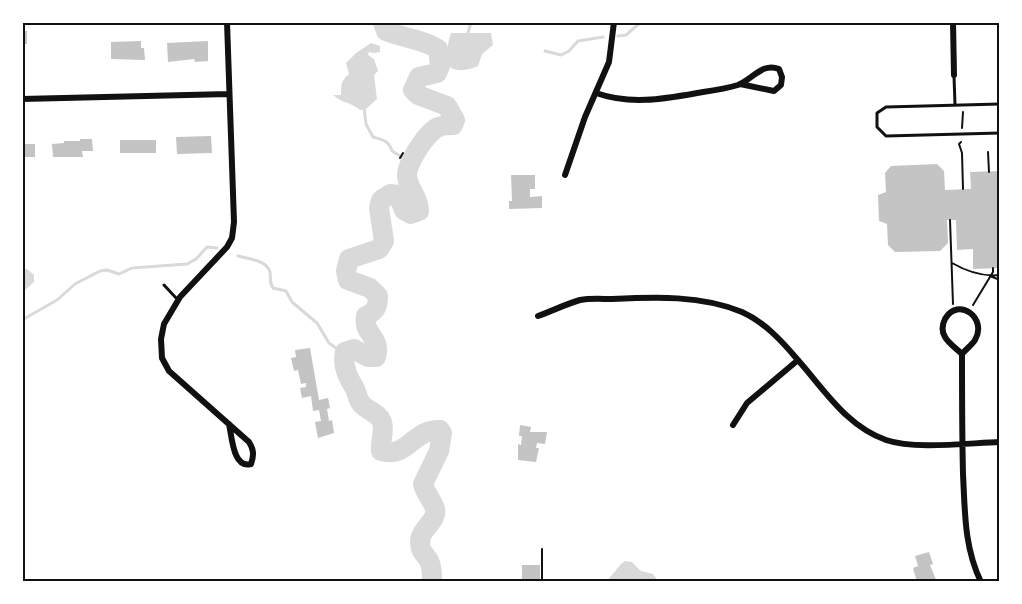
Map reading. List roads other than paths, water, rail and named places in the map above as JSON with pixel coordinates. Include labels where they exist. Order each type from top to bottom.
[{"type":"street","points":[[227,22],[234,222],[232,238],[216,260],[178,300],[164,324],[161,339],[162,358],[169,371],[242,434],[253,448],[254,456],[251,464],[241,464],[237,459],[229,424]]},
{"type":"street","points":[[565,175],[581,128],[609,62],[614,22]]},
{"type":"street","points":[[953,22],[954,75]]},
{"type":"street","points":[[596,93],[640,101],[669,98],[740,84],[774,91],[781,85],[781,72],[779,69],[770,67],[740,84]]},
{"type":"street","points":[[22,99],[229,94]]},
{"type":"street","points":[[538,316],[582,300],[629,298],[702,300],[743,313],[778,337],[844,414],[868,432],[888,441],[906,443],[999,442]]},
{"type":"street","points":[[962,354],[945,337],[943,330],[943,323],[955,309],[972,312],[979,328],[976,338],[962,354],[962,443],[967,540],[970,557],[981,582]]},
{"type":"street","points":[[733,425],[747,403],[798,360]]},
{"type":"lane","points":[[954,75],[955,105]]},
{"type":"lane","points":[[999,104],[886,107],[878,113],[878,127],[886,136],[999,133]]},
{"type":"lane","points":[[164,285],[178,300]]},
{"type":"waterway","points":[[383,22],[386,31],[438,49],[440,66],[437,73],[419,77],[413,90],[418,95],[447,106],[455,120],[453,125],[434,129],[418,148],[410,164],[407,176],[419,211],[411,214],[404,210],[398,195],[390,194],[381,200],[379,208],[384,241],[379,249],[349,259],[346,271],[348,280],[370,288],[378,296],[376,308],[366,316],[367,327],[377,350],[376,357],[368,357],[354,349],[345,352],[344,361],[347,375],[360,403],[381,419],[383,429],[381,451],[398,451],[431,431],[440,430],[442,433],[439,451],[423,484],[435,509],[434,518],[420,538],[421,549],[430,564],[432,582]]},
{"type":"waterway","points":[[465,35],[468,33],[471,22]]},
{"type":"waterway","points":[[618,36],[626,35],[641,22]]},
{"type":"waterway","points":[[545,51],[561,55],[569,51],[578,41],[603,37]]},
{"type":"waterway","points":[[440,58],[449,54]]},
{"type":"waterway","points":[[364,107],[366,124],[373,137],[385,141],[392,151],[410,162]]},
{"type":"waterway","points":[[22,320],[57,300],[75,284],[100,271],[107,270],[119,274],[132,268],[187,264],[196,259],[207,247],[217,248]]},
{"type":"waterway","points":[[238,256],[265,265],[270,272],[273,288],[286,291],[292,302],[317,323],[329,343],[344,354]]}]
